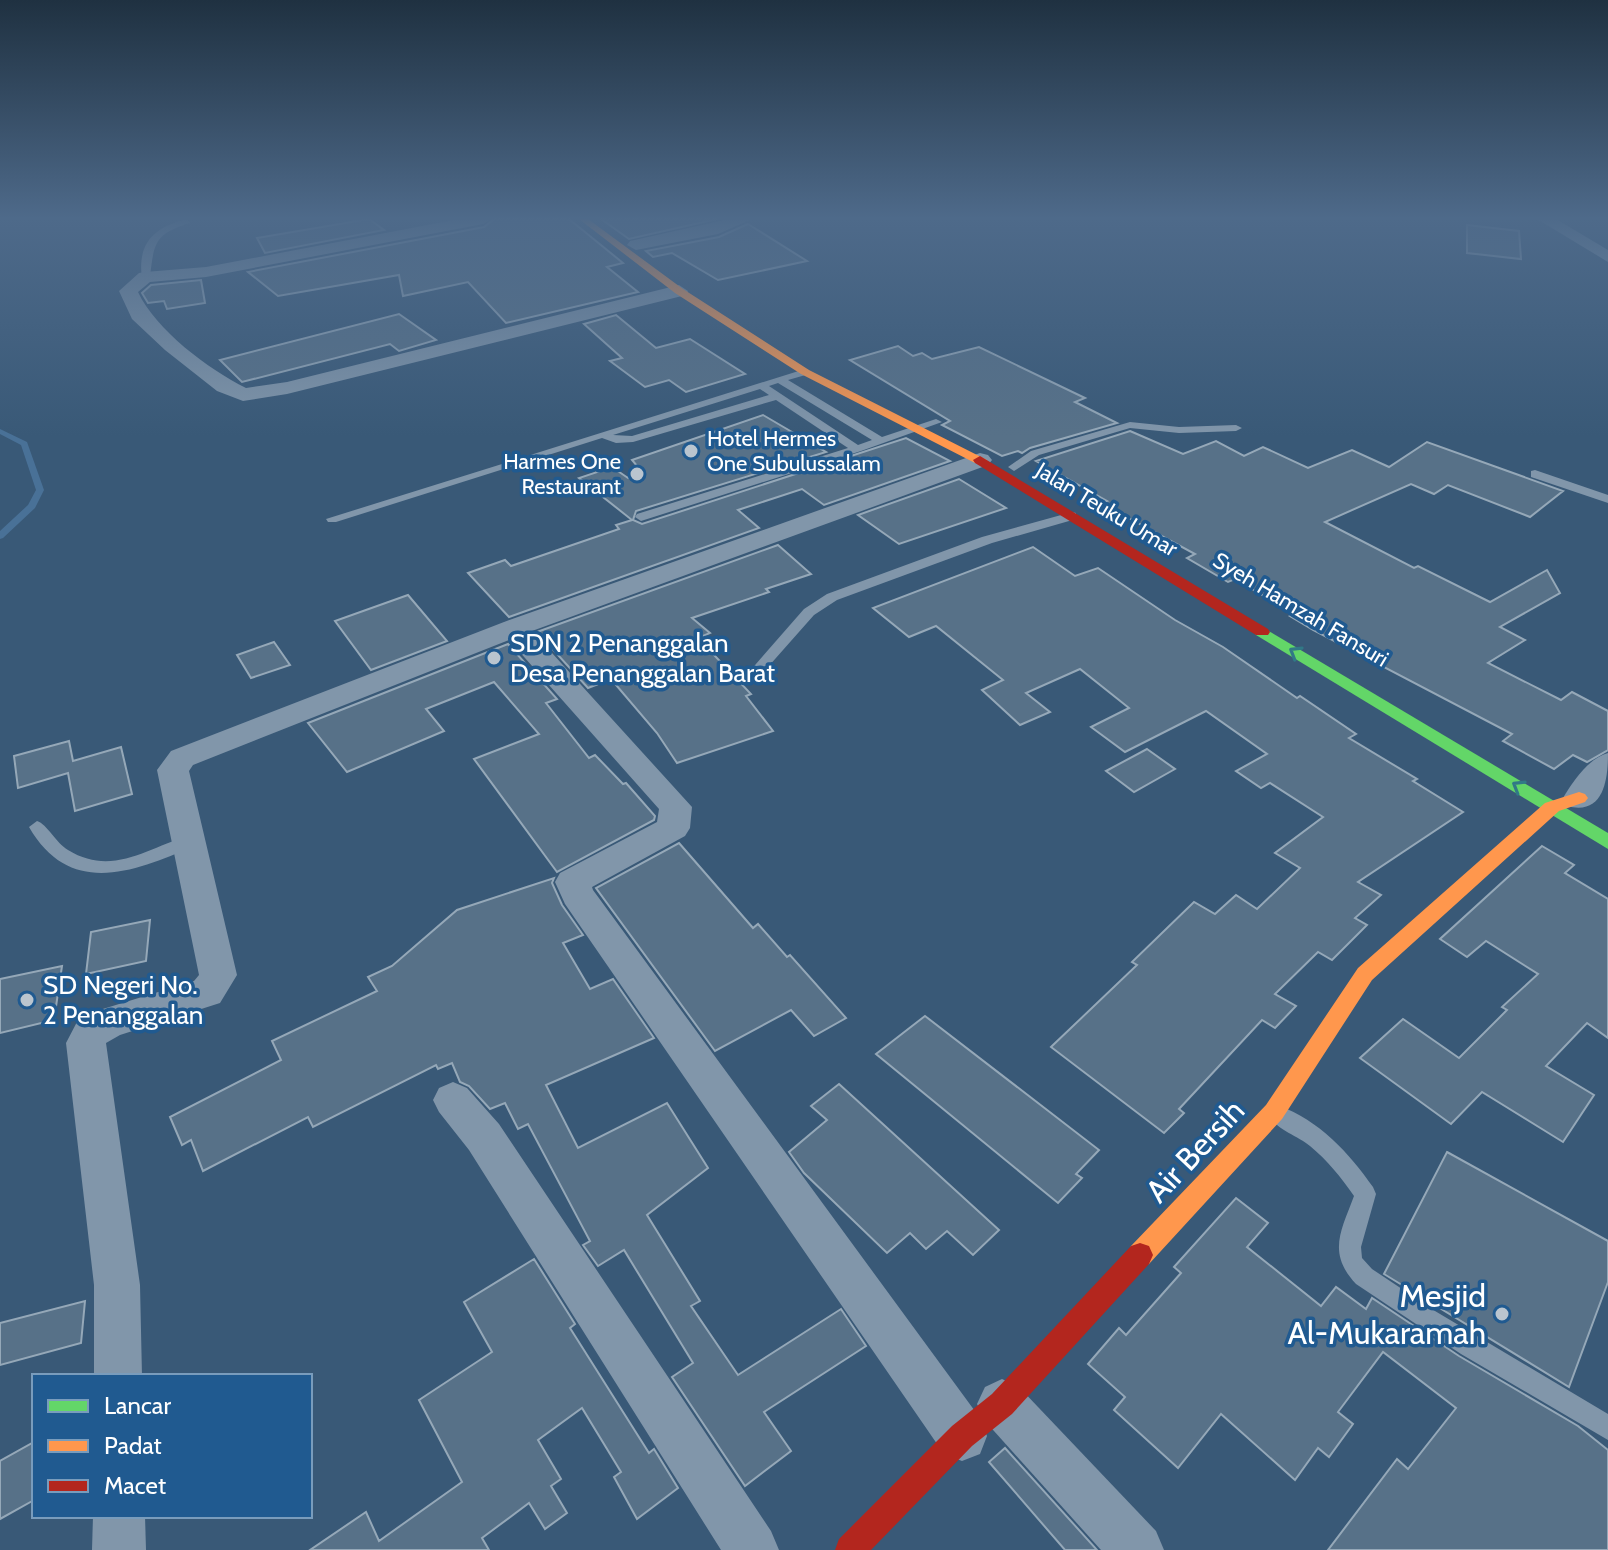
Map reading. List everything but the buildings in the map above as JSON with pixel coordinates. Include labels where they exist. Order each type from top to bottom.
[{"type":"main road","name":"Jalan Teuku Umar","points":[[680,291],[805,372],[980,460],[1072,516],[1571,799],[1608,842]]},
{"type":"main road","name":"Syeh Hamzah Fansuri","points":[[702,291],[807,356],[936,422],[1077,501],[1381,686],[1473,738]]},
{"type":"main road","name":"Air Bersih","points":[[850,1550],[962,1436],[1002,1404],[1274,1112],[1365,974],[1571,799]]},
{"type":"street","points":[[128,291],[139,315],[182,354],[225,386],[243,395],[287,388],[678,291]]},
{"type":"street","points":[[118,1374],[117,1285],[86,1043],[92,1031],[107,1023],[207,992],[218,975],[173,770],[182,758],[514,628],[980,460]]},
{"type":"street","points":[[514,628],[676,807],[673,828],[572,882],[577,895],[962,1436]]},
{"type":"street","points":[[1571,799],[1608,763]]},
{"type":"street","points":[[453,1100],[484,1137],[752,1550]]},
{"type":"street","points":[[1002,1404],[1137,1550]]},
{"type":"street","points":[[119,1518],[119,1550]]},
{"type":"lane","points":[[332,519],[805,372]]},
{"type":"lane","points":[[780,380],[881,441]]},
{"type":"lane","points":[[761,385],[857,449]]},
{"type":"lane","points":[[604,435],[616,440],[633,439],[777,396]]},
{"type":"lane","points":[[641,517],[936,422]]},
{"type":"lane","points":[[1014,467],[1035,453],[1130,425],[1179,430],[1236,428]]},
{"type":"lane","points":[[1535,474],[1608,499]]},
{"type":"lane","points":[[756,672],[809,612],[832,597],[987,540],[1072,516]]},
{"type":"lane","points":[[37,827],[44,843],[74,862],[102,868],[136,864],[188,842]]},
{"type":"lane","points":[[1274,1112],[1297,1124],[1340,1158],[1365,1194],[1348,1248],[1353,1268],[1404,1305],[1608,1428]]},
{"type":"waterway","points":[[0,431],[24,444],[40,490],[32,506],[0,536]]},
{"type":"traffic: fast","points":[[1262,632],[1608,842]]},
{"type":"traffic: slow","points":[[680,291],[805,372],[980,460]]},
{"type":"traffic: slow","points":[[1140,1255],[1274,1112],[1365,974],[1552,807],[1579,798]]},
{"type":"traffic: jam","points":[[980,460],[1262,632]]},
{"type":"traffic: jam","points":[[850,1550],[962,1436],[1002,1404],[1140,1255]]},
{"type":"place","name":"Hotel Hermes One Subulussalam","points":[[691,451]]},
{"type":"place","name":"Harmes One Restaurant","points":[[637,474]]},
{"type":"place","name":"SDN 2 Penanggalan Desa Penanggalan Barat","points":[[494,658]]},
{"type":"place","name":"SD Negeri No. 2 Penanggalan","points":[[27,1000]]},
{"type":"place","name":"Mesjid Al-Mukaramah","points":[[1502,1314]]}]
